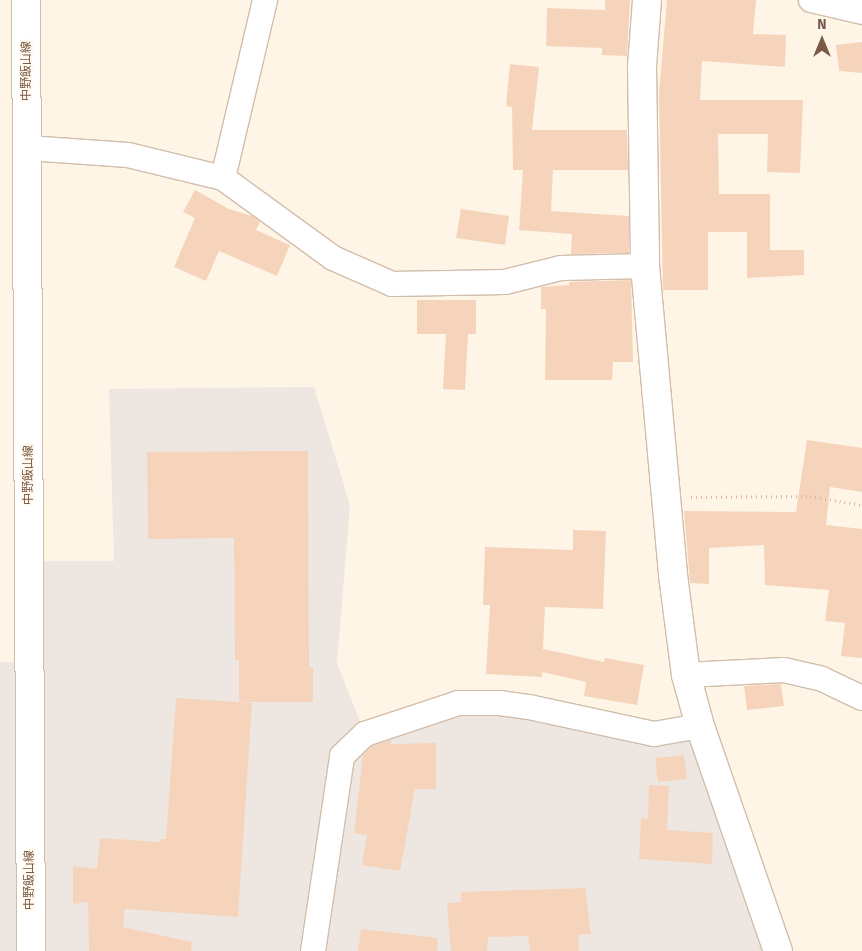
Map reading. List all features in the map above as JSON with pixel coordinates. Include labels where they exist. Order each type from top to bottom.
[{"type":"street","name":"中野飯山線","points":[[26,0],[30,951]]},
{"type":"street","points":[[224,178],[265,0]]},
{"type":"street","points":[[647,0],[642,67],[645,266],[665,497],[686,675],[700,726],[778,951]]},
{"type":"street","points":[[811,0],[862,12]]},
{"type":"street","points":[[28,148],[128,155],[224,178],[333,258],[392,284],[505,282],[562,268],[645,266]]},
{"type":"street","points":[[686,675],[784,670],[822,679],[862,698]]},
{"type":"street","points":[[313,951],[342,756],[365,734],[466,703],[500,702],[654,734],[700,726]]},
{"type":"path","points":[[665,497],[810,496],[862,505]]},
{"type":"shaded area","points":[[314,387],[350,505],[337,663],[365,734],[458,703],[654,734],[700,726],[778,951],[0,951],[0,662],[29,662],[29,561],[114,561],[109,389]]},
{"type":"building","points":[[605,0],[630,0],[627,56],[602,55],[602,48],[546,46],[547,8],[605,10]]},
{"type":"building","points":[[667,0],[756,0],[753,34],[786,35],[785,67],[702,61],[700,100],[803,100],[800,173],[767,172],[768,134],[718,134],[719,194],[770,194],[770,250],[804,250],[804,275],[747,278],[747,232],[708,232],[708,290],[663,290],[659,93]]},
{"type":"building","points":[[862,42],[862,73],[839,71],[836,45]]},
{"type":"building","points":[[510,64],[539,67],[532,130],[627,130],[628,170],[553,170],[551,211],[629,216],[629,253],[571,254],[572,234],[519,230],[523,170],[513,170],[512,107],[506,106]]},
{"type":"building","points":[[195,190],[229,209],[252,216],[260,222],[256,230],[290,245],[277,276],[219,251],[206,281],[174,267],[195,218],[183,212]]},
{"type":"building","points":[[461,209],[509,216],[505,245],[456,238]]},
{"type":"building","points":[[631,280],[633,362],[613,362],[612,380],[545,380],[546,309],[541,309],[541,287],[569,285],[569,282]]},
{"type":"building","points":[[417,300],[476,300],[476,334],[468,334],[465,390],[443,389],[446,334],[417,334]]},
{"type":"building","points":[[807,440],[862,448],[862,492],[830,487],[826,525],[862,529],[862,658],[841,656],[845,623],[825,621],[829,590],[765,585],[764,545],[709,548],[709,584],[690,583],[684,511],[796,512]]},
{"type":"building","points":[[308,451],[309,667],[313,667],[313,702],[239,702],[239,660],[235,660],[234,538],[148,539],[147,452]]},
{"type":"building","points":[[573,530],[606,531],[603,609],[545,607],[543,649],[604,662],[605,658],[644,665],[637,705],[584,696],[586,682],[542,672],[542,677],[486,674],[490,605],[483,605],[485,547],[573,550]]},
{"type":"building","points":[[781,684],[784,706],[747,710],[744,686]]},
{"type":"building","points":[[176,698],[252,703],[238,917],[125,909],[123,927],[192,942],[191,951],[89,951],[88,902],[73,904],[73,866],[97,869],[100,838],[160,842],[160,839],[166,839]]},
{"type":"building","points":[[391,740],[391,744],[436,743],[436,789],[415,789],[400,871],[362,865],[367,835],[354,833],[363,755],[372,746]]},
{"type":"building","points":[[684,755],[687,779],[658,782],[655,758]]},
{"type":"building","points":[[649,785],[669,786],[667,830],[713,833],[712,864],[639,859],[641,818],[648,819]]},
{"type":"building","points":[[585,888],[591,934],[578,935],[579,951],[530,951],[528,936],[488,937],[487,951],[451,951],[447,903],[461,902],[461,892]]},
{"type":"building","points":[[361,929],[438,938],[437,951],[358,951]]}]
